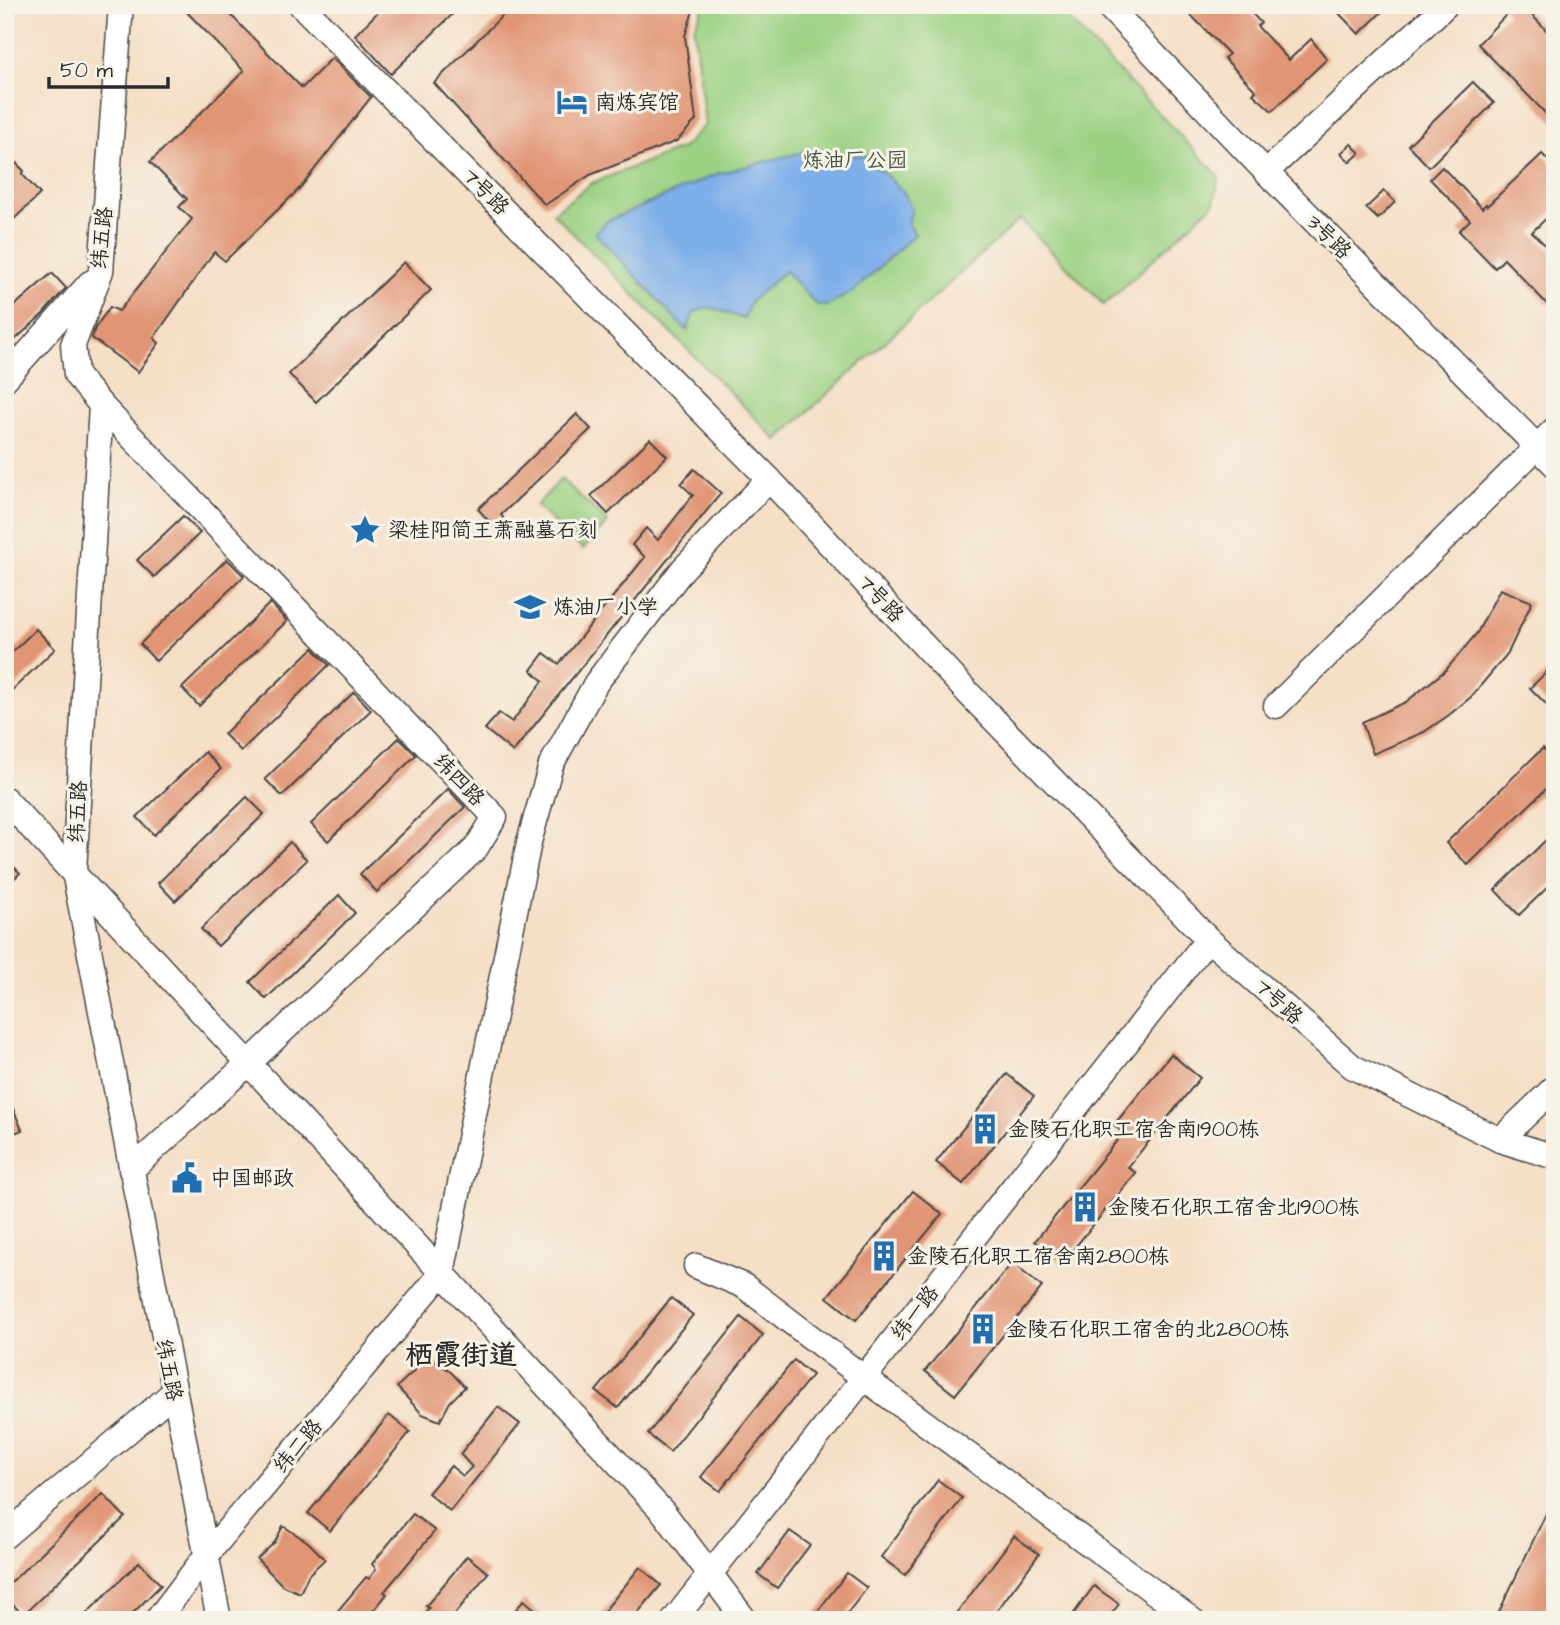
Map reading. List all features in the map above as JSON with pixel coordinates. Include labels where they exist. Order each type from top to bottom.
[{"type":"street","name":"纬五路","points":[[121,5],[101,271],[72,345],[76,375],[101,405],[74,872],[219,1620]]},
{"type":"street","name":"7号路","points":[[301,5],[769,479],[970,695],[1208,939],[1353,1067],[1500,1140],[1555,1157]]},
{"type":"street","name":"3号路","points":[[1107,5],[1265,172],[1555,465]]},
{"type":"street","points":[[1265,172],[1447,5]]},
{"type":"street","points":[[5,379],[101,271]]},
{"type":"street","name":"纬四路","points":[[101,405],[495,817],[476,848],[249,1063],[131,1170]]},
{"type":"street","points":[[1276,706],[1555,429]]},
{"type":"street","points":[[442,1273],[529,842],[551,765],[596,683],[683,569],[769,479]]},
{"type":"street","points":[[5,799],[664,1513],[746,1620]]},
{"type":"street","name":"纬一路","points":[[674,1620],[1208,939]]},
{"type":"street","points":[[1500,1140],[1555,1087]]},
{"type":"street","points":[[696,1266],[744,1286],[1192,1620]]},
{"type":"street","name":"纬二路","points":[[157,1620],[205,1557],[442,1273]]},
{"type":"street","points":[[5,1536],[174,1392]]},
{"type":"green space","name":"炼油厂公园","points":[[704,5],[1055,5],[1219,176],[1214,203],[1104,305],[1020,219],[777,440],[553,213],[592,183],[683,148],[705,125],[694,29]]},
{"type":"green space","points":[[561,479],[608,522],[583,549],[536,506]]},
{"type":"water","points":[[803,152],[865,156],[903,191],[912,209],[908,223],[915,234],[854,291],[827,306],[816,304],[785,271],[751,301],[744,319],[710,307],[694,312],[687,331],[595,233],[607,221],[717,174]]},
{"type":"building","points":[[180,5],[221,5],[302,88],[332,58],[371,97],[300,188],[225,261],[214,252],[154,338],[159,343],[138,372],[92,338],[95,328],[110,307],[119,311],[192,219],[179,207],[187,199],[150,162],[244,71]]},
{"type":"building","points":[[385,5],[462,5],[391,74],[355,35]]},
{"type":"building","name":"南炼宾馆","points":[[513,5],[695,5],[685,36],[696,120],[677,141],[590,175],[545,205],[434,83]]},
{"type":"building","points":[[1181,5],[1244,5],[1261,23],[1257,26],[1289,60],[1311,39],[1327,59],[1272,111],[1253,94],[1256,91],[1224,58],[1229,54]]},
{"type":"building","points":[[1331,5],[1389,5],[1359,34]]},
{"type":"building","points":[[1501,5],[1522,5],[1555,39],[1555,123],[1478,44],[1508,13]]},
{"type":"building","points":[[1473,82],[1494,103],[1429,167],[1408,145]]},
{"type":"building","points":[[1351,144],[1360,153],[1350,162],[1341,153]]},
{"type":"building","points":[[5,152],[24,171],[22,174],[40,194],[5,228],[5,190],[12,184],[5,177]]},
{"type":"building","points":[[1542,154],[1555,167],[1555,210],[1532,232],[1555,255],[1555,299],[1548,305],[1504,259],[1495,268],[1459,231],[1470,220],[1430,179],[1442,167],[1482,208]]},
{"type":"building","points":[[1384,191],[1395,202],[1378,219],[1366,208]]},
{"type":"building","points":[[404,262],[431,290],[316,402],[289,374]]},
{"type":"building","points":[[52,273],[66,288],[43,314],[5,349],[5,314]]},
{"type":"building","points":[[577,414],[591,429],[501,515],[504,519],[495,528],[478,509]]},
{"type":"building","points":[[650,439],[667,456],[608,514],[591,496]]},
{"type":"building","points":[[694,469],[721,493],[513,752],[485,729],[499,713],[512,722],[543,681],[531,670],[544,653],[559,664],[645,557],[632,545],[646,528],[658,540],[693,495],[681,484]]},
{"type":"building","points":[[183,516],[200,533],[154,577],[137,560]]},
{"type":"building","points":[[227,559],[244,576],[156,661],[140,644]]},
{"type":"building","points":[[1500,589],[1532,602],[1508,653],[1471,697],[1449,715],[1424,732],[1373,754],[1362,722],[1406,702],[1446,670],[1477,633]]},
{"type":"building","points":[[270,603],[287,621],[199,706],[182,688]]},
{"type":"building","points":[[36,629],[55,649],[5,697],[5,659]]},
{"type":"building","points":[[313,648],[329,665],[241,751],[224,734]]},
{"type":"building","points":[[1555,664],[1555,713],[1530,688]]},
{"type":"building","points":[[354,692],[371,710],[282,796],[265,779]]},
{"type":"building","points":[[399,738],[416,755],[328,841],[311,824]]},
{"type":"building","points":[[1543,748],[1555,761],[1555,780],[1468,865],[1446,843]]},
{"type":"building","points":[[205,752],[221,769],[154,835],[137,817]]},
{"type":"building","points":[[448,789],[465,807],[377,892],[360,874]]},
{"type":"building","points":[[247,797],[264,814],[175,901],[158,883]]},
{"type":"building","points":[[1555,831],[1555,880],[1519,915],[1495,890]]},
{"type":"building","points":[[290,842],[307,860],[218,946],[201,929]]},
{"type":"building","points":[[5,858],[20,873],[5,887]]},
{"type":"building","points":[[339,895],[355,913],[266,999],[250,982]]},
{"type":"building","points":[[1171,1054],[1200,1078],[1128,1167],[1136,1173],[1062,1263],[1035,1241],[1123,1133],[1114,1125]]},
{"type":"building","name":"金陵石化职工宿舍南1900栋","points":[[1007,1074],[1034,1096],[963,1184],[936,1162]]},
{"type":"building","points":[[5,1089],[22,1130],[5,1137]]},
{"type":"building","name":"金陵石化职工宿舍南2800栋","points":[[913,1191],[942,1214],[856,1320],[827,1297]]},
{"type":"building","name":"金陵石化职工宿舍的北2800栋","points":[[1012,1263],[1042,1287],[955,1395],[925,1371]]},
{"type":"building","points":[[671,1298],[693,1315],[618,1408],[596,1391]]},
{"type":"building","points":[[741,1317],[763,1335],[670,1452],[648,1434]]},
{"type":"building","points":[[423,1354],[449,1370],[465,1387],[450,1402],[440,1421],[422,1414],[397,1387],[416,1369]]},
{"type":"building","points":[[794,1360],[812,1375],[720,1491],[701,1477]]},
{"type":"building","points":[[498,1407],[520,1424],[450,1511],[428,1493],[451,1466],[463,1476],[472,1467],[460,1454]]},
{"type":"building","points":[[389,1415],[410,1432],[330,1531],[308,1513]]},
{"type":"building","points":[[938,1480],[962,1498],[905,1575],[881,1557]]},
{"type":"building","points":[[103,1494],[125,1517],[23,1615],[5,1596],[5,1588]]},
{"type":"building","points":[[1555,1495],[1555,1620],[1504,1620],[1497,1616]]},
{"type":"building","points":[[413,1514],[435,1531],[384,1592],[387,1594],[366,1620],[330,1620],[366,1577],[369,1579],[376,1569],[372,1564]]},
{"type":"building","points":[[283,1526],[308,1542],[325,1559],[309,1574],[300,1593],[283,1586],[257,1559],[275,1542]]},
{"type":"building","points":[[790,1531],[810,1545],[777,1588],[758,1574]]},
{"type":"building","points":[[1014,1536],[1039,1554],[990,1620],[966,1620],[957,1613]]},
{"type":"building","points":[[467,1556],[488,1573],[450,1620],[419,1620],[429,1608],[426,1606]]},
{"type":"building","points":[[139,1562],[161,1585],[126,1620],[80,1620]]},
{"type":"building","points":[[640,1567],[661,1585],[632,1620],[597,1620]]},
{"type":"building","points":[[847,1573],[867,1588],[842,1620],[811,1620]]},
{"type":"building","points":[[1094,1586],[1119,1604],[1107,1620],[1069,1620]]},
{"type":"building","points":[[524,1600],[548,1620],[507,1620]]},
{"type":"place","name":"南炼宾馆","points":[[572,102]]},
{"type":"place","name":"梁桂阳简王萧融墓石刻","points":[[365,530]]},
{"type":"place","name":"炼油厂小学","points":[[530,607]]},
{"type":"place","name":"金陵石化职工宿舍南1900栋","points":[[985,1129]]},
{"type":"place","name":"中国邮政","points":[[187,1178]]},
{"type":"place","name":"金陵石化职工宿舍北1900栋","points":[[1085,1207]]},
{"type":"place","name":"金陵石化职工宿舍南2800栋","points":[[884,1256]]},
{"type":"place","name":"金陵石化职工宿舍的北2800栋","points":[[983,1329]]},
{"type":"district","name":"栖霞街道","points":[[461,1355]]}]
